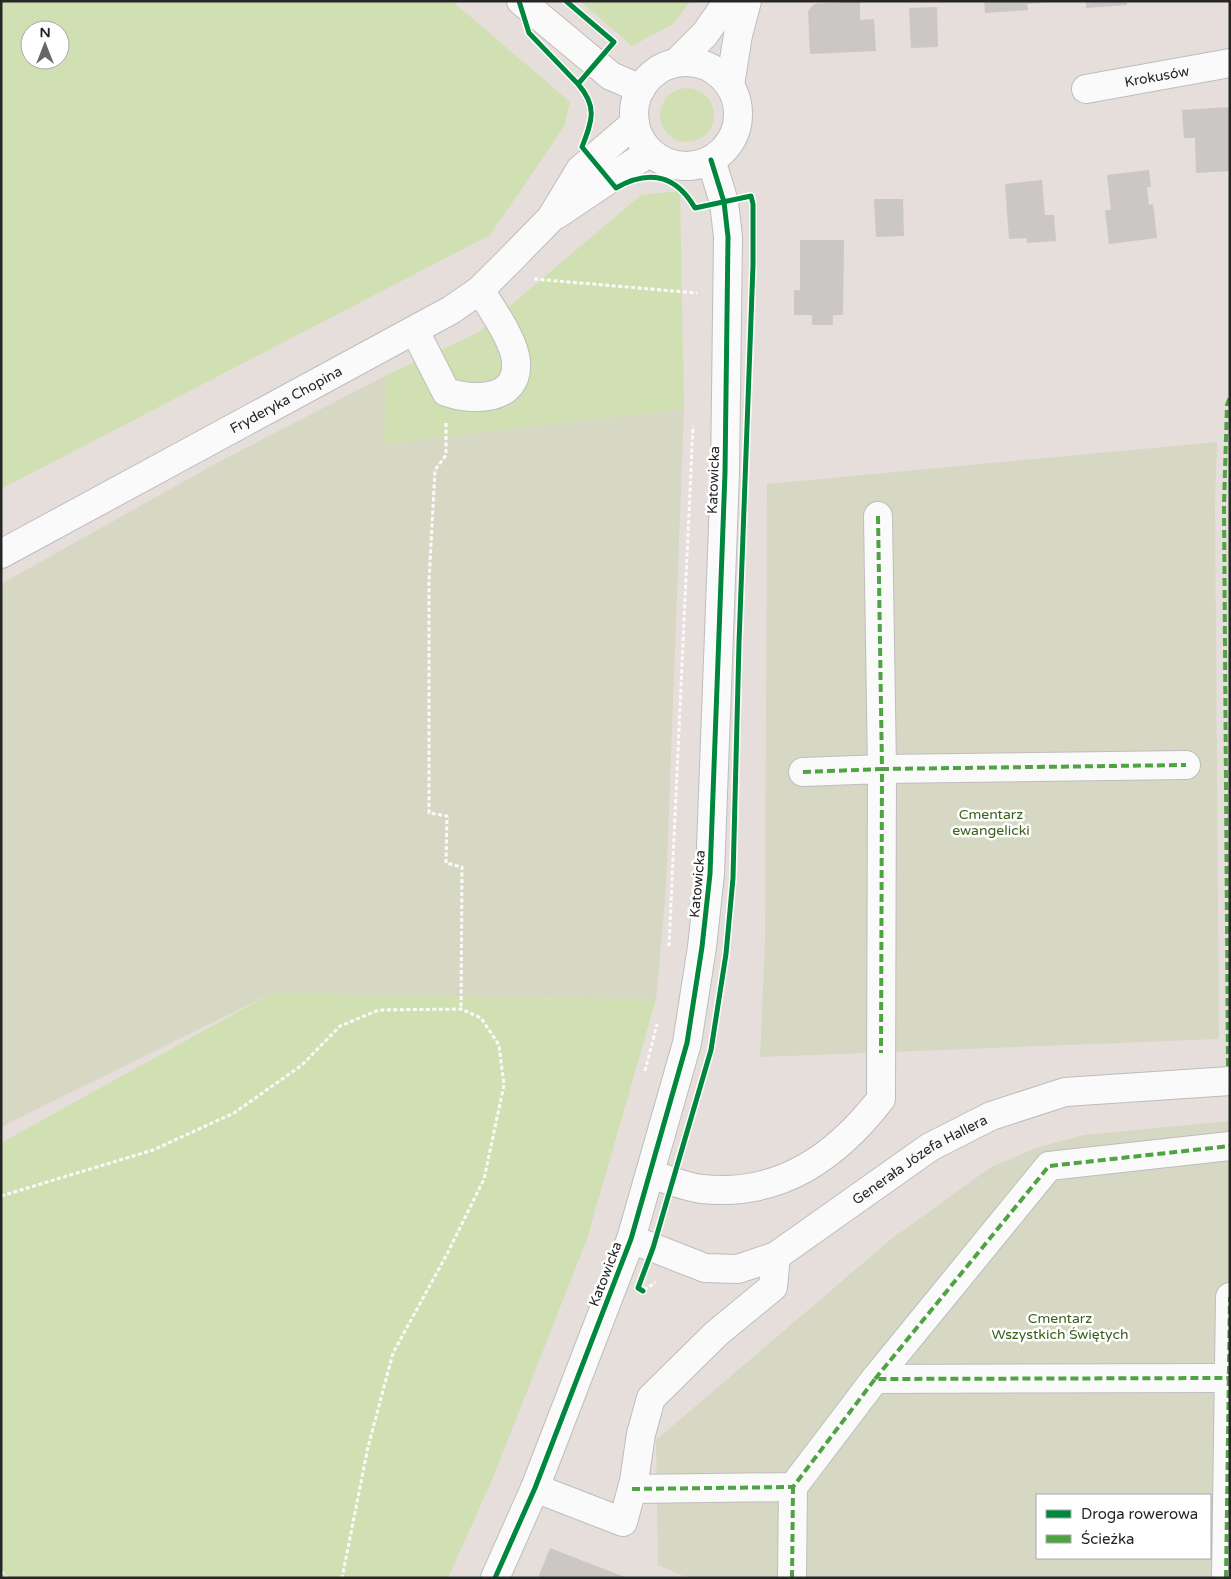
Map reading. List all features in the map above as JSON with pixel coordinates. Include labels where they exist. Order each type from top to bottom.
[{"type":"street","points":[[522,1],[612,76],[641,89]]},
{"type":"street","points":[[677,62],[698,63],[716,71],[730,85],[737,102],[738,119],[734,136],[724,150],[711,160],[695,165],[679,166],[664,161],[650,152],[640,139],[635,123],[635,103],[641,89],[650,76],[677,62],[705,34],[728,1]]},
{"type":"street","points":[[730,85],[738,35],[747,1]]},
{"type":"street","name":"Krokusów","points":[[1086,88],[1230,64]]},
{"type":"street","name":"Fryderyka Chopina","points":[[551,218],[580,170],[635,123]]},
{"type":"street","name":"Fryderyka Chopina","points":[[1,554],[451,310],[480,290],[551,218],[650,152]]},
{"type":"street","name":"Katowicka","points":[[495,1578],[642,1244],[651,1174],[686,1043],[702,947],[710,874],[725,473],[728,237],[724,202],[711,160]]},
{"type":"street","points":[[415,331],[446,392],[462,398],[484,398],[502,392],[513,379],[516,363],[513,348],[480,290]]},
{"type":"street","points":[[651,1174],[701,1189],[729,1190],[763,1187],[797,1173],[830,1154],[864,1121],[881,1099],[882,769],[878,516]]},
{"type":"street","points":[[803,772],[882,769],[1186,765]]},
{"type":"street","name":"Generała Józefa Hallera","points":[[642,1244],[705,1268],[738,1269],[776,1256],[930,1147],[991,1116],[1064,1092],[1230,1081]]},
{"type":"street","points":[[792,1578],[792,1487],[875,1379],[1049,1166],[1230,1146]]},
{"type":"street","points":[[535,1488],[622,1522],[632,1489],[641,1434],[652,1398],[718,1333],[773,1287],[776,1256]]},
{"type":"street","points":[[1226,1578],[1230,1297]]},
{"type":"street","points":[[875,1379],[1229,1378]]},
{"type":"street","points":[[632,1489],[792,1487]]},
{"type":"path","points":[[526,278],[698,293]]},
{"type":"path","points":[[446,392],[446,455],[435,470],[429,581],[429,813],[446,816],[446,863],[462,867],[461,1009]]},
{"type":"path","points":[[669,956],[693,419]]},
{"type":"path","points":[[1,1196],[153,1150],[234,1113],[302,1065],[340,1026],[378,1010],[461,1009],[480,1018],[499,1045],[504,1085],[484,1179],[447,1254],[393,1353],[368,1447],[342,1578]]},
{"type":"path","points":[[645,1072],[659,1018]]},
{"type":"path","points":[[642,1244],[638,1288],[643,1291]]},
{"type":"path","points":[[1,1571],[7,1578]]},
{"type":"green space","points":[[1,1],[452,1],[570,102],[564,127],[490,235],[1,489]]},
{"type":"green space","points":[[580,1],[691,1],[673,24],[632,46]]},
{"type":"green space","points":[[682,88],[692,88],[702,92],[710,100],[714,115],[710,130],[702,138],[692,142],[682,142],[672,138],[664,130],[660,120],[660,110],[664,100],[672,92]]},
{"type":"green space","points":[[680,191],[684,409],[384,444],[385,376],[479,332],[641,195]]},
{"type":"green space","points":[[385,376],[384,444],[684,409],[666,890],[656,999],[272,993],[1,1127],[1,584],[215,464]]},
{"type":"green space","name":"Cmentarz ewangelicki","points":[[1217,442],[1215,504],[1219,1039],[760,1057],[765,940],[767,484]]},
{"type":"green space","points":[[272,993],[656,999],[587,1239],[492,1480],[448,1578],[1,1578],[1,1143]]},
{"type":"green space","name":"Cmentarz Wszystkich Świętych","points":[[1230,1121],[1230,1578],[688,1578],[658,1565],[656,1440],[890,1240],[991,1167],[1039,1147],[1084,1135]]},
{"type":"building","points":[[860,1],[860,20],[874,19],[876,51],[810,54],[808,11],[814,4]]},
{"type":"building","points":[[984,1],[1041,1],[1041,3],[1027,4],[1028,10],[985,13]]},
{"type":"building","points":[[1086,1],[1127,1],[1127,5],[1086,8]]},
{"type":"building","points":[[937,7],[938,47],[911,48],[909,8]]},
{"type":"building","points":[[1230,107],[1230,171],[1196,173],[1195,138],[1184,138],[1182,110]]},
{"type":"building","points":[[1149,170],[1151,187],[1147,187],[1149,205],[1153,204],[1157,238],[1109,244],[1105,210],[1111,210],[1107,175]]},
{"type":"building","points":[[1042,180],[1045,215],[1054,215],[1056,241],[1027,243],[1027,238],[1009,239],[1005,184]]},
{"type":"building","points":[[874,199],[903,199],[904,236],[876,237]]},
{"type":"building","points":[[800,240],[844,240],[843,315],[833,315],[833,325],[812,325],[812,315],[794,315],[794,290],[800,290]]},
{"type":"building","points":[[550,1548],[627,1578],[538,1578]]},
{"type":"marked path","points":[[1228,1066],[1224,505],[1227,405],[1230,397]]},
{"type":"marked path","points":[[878,516],[882,769],[1186,765]]},
{"type":"marked path","points":[[803,772],[882,769],[881,1053]]},
{"type":"marked path","points":[[875,1379],[1049,1166],[1230,1146]]},
{"type":"marked path","points":[[1226,1578],[1230,1297]]},
{"type":"marked path","points":[[632,1489],[793,1487],[875,1379],[1230,1378]]},
{"type":"marked path","points":[[792,1578],[793,1487]]},
{"type":"cycle path","points":[[519,1],[529,33],[578,84]]},
{"type":"cycle path","points":[[566,1],[614,42],[578,84],[591,107],[590,122],[582,147],[616,188],[640,178],[661,178],[679,188],[695,208],[751,196],[753,204],[753,265],[739,643],[733,878],[726,954],[711,1050],[653,1248],[638,1288],[643,1291]]},
{"type":"cycle path","points":[[495,1578],[535,1488],[631,1239],[687,1043],[702,947],[710,874],[725,473],[728,237],[724,202],[711,160]]}]
